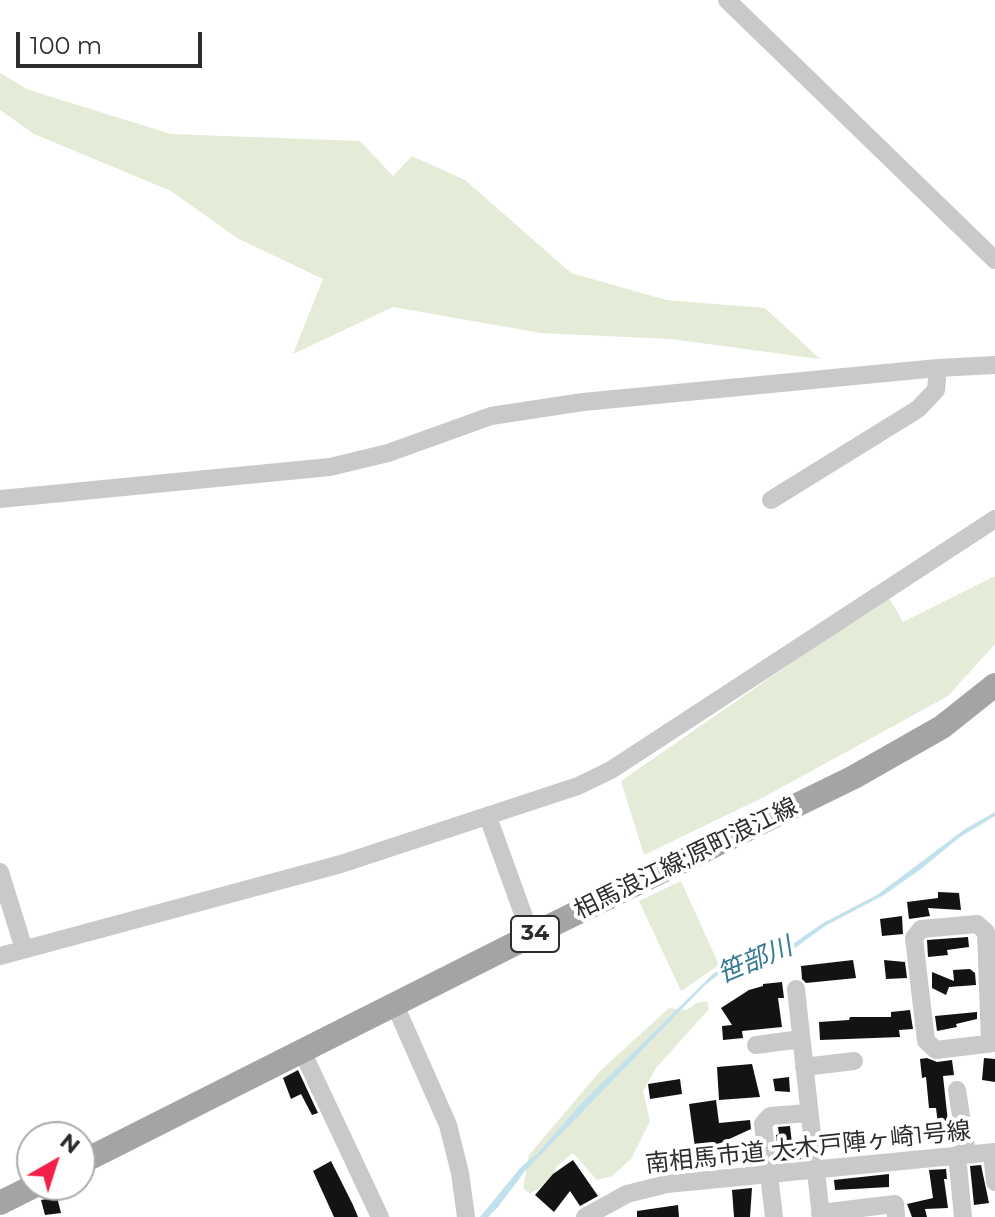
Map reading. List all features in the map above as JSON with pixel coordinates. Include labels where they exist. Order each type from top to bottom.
[{"type":"main road","name":"相馬浪江線;原町浪江線","points":[[96,1155],[854,777],[992,696]]},
{"type":"street","points":[[727,0],[995,260]]},
{"type":"street","points":[[0,499],[330,467],[388,453],[491,416],[583,402],[995,365]]},
{"type":"street","points":[[771,500],[918,409],[936,390],[938,368]]},
{"type":"street","points":[[0,956],[341,864],[578,786],[611,770],[995,519]]},
{"type":"street","points":[[488,817],[531,936]]},
{"type":"street","points":[[0,872],[24,949]]},
{"type":"street","points":[[977,924],[986,932],[993,1043],[936,1050],[926,1041],[914,938],[921,929],[977,924]]},
{"type":"street","points":[[796,989],[821,1215],[895,1204],[896,1217]]},
{"type":"street","points":[[395,1005],[448,1125],[465,1208]]},
{"type":"street","points":[[756,1045],[801,1039]]},
{"type":"street","points":[[302,1051],[380,1217]]},
{"type":"street","points":[[804,1067],[854,1061]]},
{"type":"street","points":[[957,1090],[963,1217]]},
{"type":"street","points":[[774,1217],[763,1124],[770,1116],[808,1113]]},
{"type":"street","points":[[994,1152],[995,1182]]},
{"type":"street","name":"南相馬市道 大木戸陣ヶ崎1号線","points":[[585,1217],[627,1194],[686,1181],[994,1152]]},
{"type":"green space","points":[[0,73],[29,90],[171,134],[360,141],[393,176],[412,156],[465,180],[571,273],[666,300],[765,308],[820,359],[671,339],[541,333],[393,307],[293,354],[323,279],[237,238],[171,191],[34,134],[0,110]]},
{"type":"green space","points":[[995,576],[995,644],[948,696],[766,796],[644,855],[621,781],[888,596],[903,622]]},
{"type":"green space","points":[[681,881],[719,965],[681,991],[639,901]]},
{"type":"green space","points":[[707,1001],[709,1009],[656,1068],[643,1091],[650,1121],[631,1159],[612,1176],[597,1180],[573,1153],[557,1166],[551,1180],[530,1194],[523,1188],[529,1155],[600,1071],[669,1008],[687,1010],[696,1003]]},
{"type":"water","name":"笹部川","points":[[995,812],[995,816],[960,837],[884,895],[825,926],[795,948],[765,965],[749,964],[720,973],[525,1171],[498,1207],[488,1217],[480,1217],[521,1167],[538,1153],[581,1104],[714,973],[740,960],[771,959],[823,923],[877,895],[965,829]]},
{"type":"building","points":[[938,892],[959,893],[961,910],[928,908],[930,916],[909,919],[907,902],[938,898]]},
{"type":"building","points":[[902,916],[903,934],[882,936],[880,919]]},
{"type":"building","points":[[968,937],[969,947],[947,950],[948,955],[928,957],[927,940]]},
{"type":"building","points":[[853,960],[856,978],[806,983],[802,979],[801,966]]},
{"type":"building","points":[[884,960],[905,962],[907,978],[886,979]]},
{"type":"building","points":[[970,969],[975,973],[976,985],[949,987],[946,995],[932,988],[932,972],[954,981],[953,970]]},
{"type":"building","points":[[782,982],[784,998],[778,998],[782,1027],[742,1031],[743,1038],[723,1040],[722,1026],[732,1025],[721,1008],[763,984]]},
{"type":"building","points":[[910,1010],[913,1029],[899,1030],[900,1037],[820,1040],[819,1022],[849,1020],[850,1017],[891,1017],[891,1012]]},
{"type":"building","points":[[977,1012],[977,1019],[937,1031],[935,1016]]},
{"type":"building","points":[[984,1058],[995,1059],[995,1082],[982,1080]]},
{"type":"building","points":[[920,1059],[937,1062],[952,1060],[954,1075],[943,1076],[948,1122],[938,1124],[936,1108],[929,1108],[926,1077],[922,1078]]},
{"type":"building","points":[[752,1064],[760,1097],[719,1100],[717,1067]]},
{"type":"building","points":[[298,1070],[318,1113],[312,1115],[301,1094],[291,1099],[283,1078]]},
{"type":"building","points":[[789,1077],[790,1092],[775,1091],[773,1079]]},
{"type":"building","points":[[680,1079],[682,1094],[650,1099],[648,1084]]},
{"type":"building","points":[[716,1100],[719,1123],[750,1120],[751,1129],[701,1152],[751,1146],[752,1161],[698,1169],[689,1104]]},
{"type":"building","points":[[790,1126],[792,1144],[799,1143],[801,1159],[779,1161],[778,1127]]},
{"type":"building","points":[[671,1154],[674,1170],[646,1173],[644,1157]]},
{"type":"building","points":[[573,1160],[598,1196],[580,1206],[570,1191],[554,1212],[535,1195],[553,1174]]},
{"type":"building","points":[[331,1161],[358,1217],[334,1217],[313,1171]]},
{"type":"building","points":[[981,1165],[989,1203],[974,1205],[970,1166]]},
{"type":"building","points":[[946,1169],[947,1179],[944,1179],[948,1208],[925,1209],[927,1217],[912,1217],[907,1204],[933,1198],[929,1170]]},
{"type":"building","points":[[889,1174],[889,1187],[835,1190],[834,1180]]},
{"type":"building","points":[[752,1188],[750,1217],[734,1217],[732,1190]]},
{"type":"building","points":[[41,1201],[58,1201],[61,1213],[45,1215]]},
{"type":"building","points":[[678,1205],[679,1217],[637,1217],[637,1211]]}]
